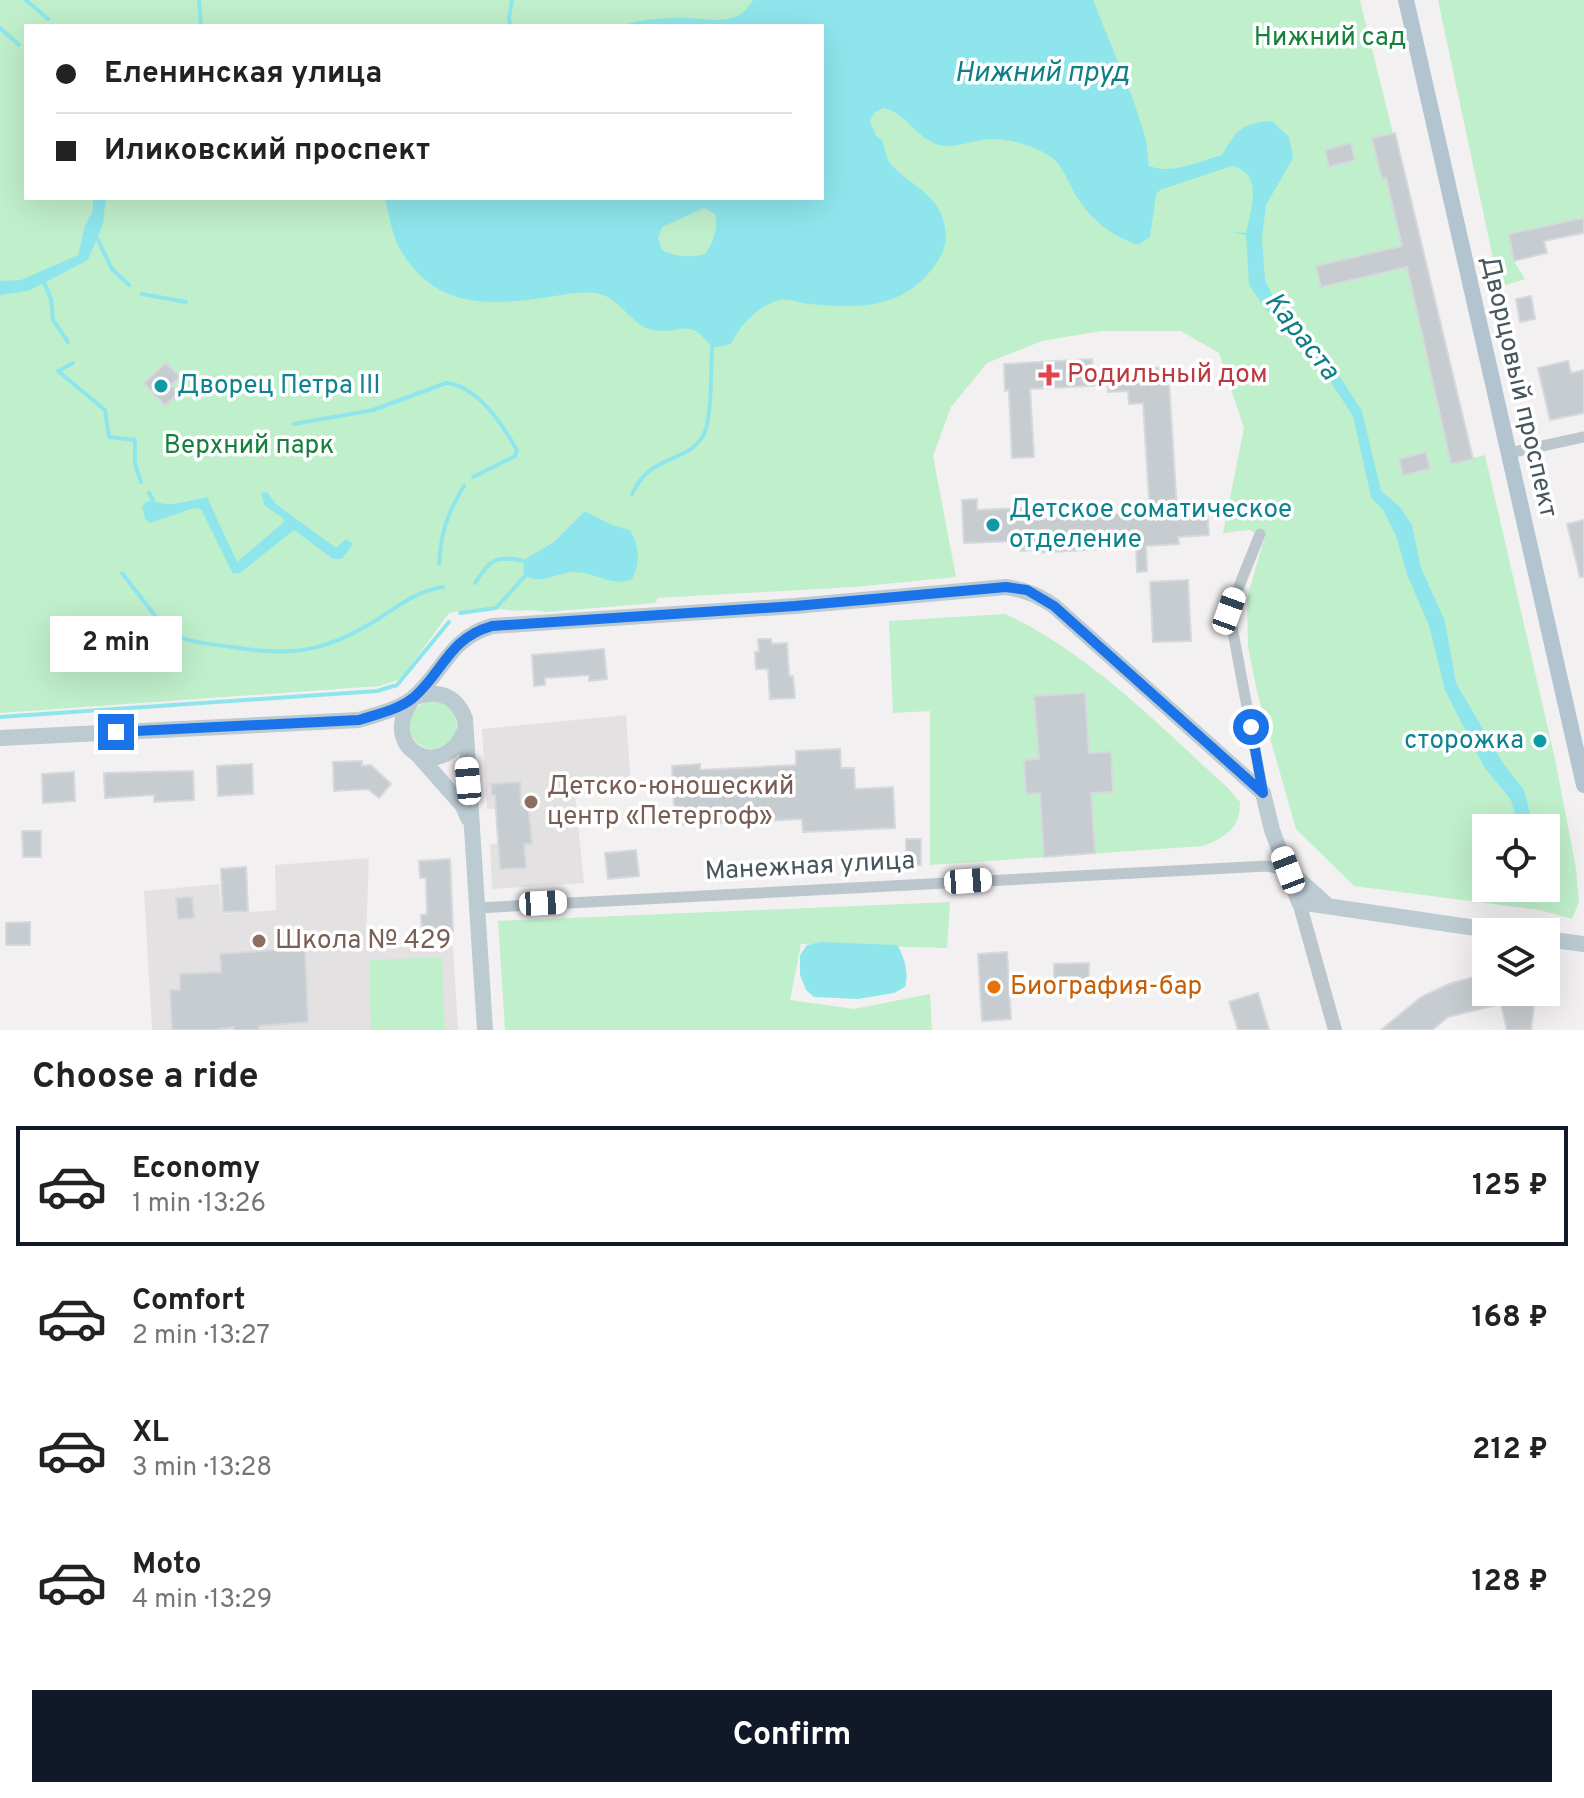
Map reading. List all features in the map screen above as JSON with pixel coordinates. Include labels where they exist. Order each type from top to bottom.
[{"type":"main road","name":"Дворцовый проспект","points":[[1406,0],[1584,785]]},
{"type":"main road","points":[[472,830],[463,806],[404,741],[400,729],[401,715],[413,699],[462,639],[477,631],[492,626],[795,606],[1006,587],[1027,590],[1054,606],[1263,793],[1272,830],[1299,902],[1472,927]]},
{"type":"main road","points":[[0,738],[359,720],[390,711],[426,693],[444,694],[461,709],[464,726],[485,1030]]},
{"type":"main road","points":[[359,720],[387,726],[416,753],[441,756],[460,742],[464,726]]},
{"type":"main road","points":[[1288,870],[1327,905]]},
{"type":"main road","points":[[1560,941],[1584,944]]},
{"type":"street","points":[[1509,453],[1584,437]]},
{"type":"street","points":[[1260,534],[1229,611],[1263,793]]},
{"type":"street","name":"Манежная улица","points":[[477,908],[1267,866],[1288,870]]},
{"type":"street","points":[[1299,902],[1335,1030]]},
{"type":"shaded area","name":"Детско-юношеский центр «Петергоф»","points":[[626,715],[631,788],[575,795],[584,883],[492,889],[490,844],[498,843],[496,809],[487,809],[482,729]]},
{"type":"shaded area","name":"Школа № 429","points":[[369,858],[366,935],[373,936],[372,948],[453,946],[458,1030],[152,1030],[144,891],[219,884],[222,914],[276,910],[275,865]]},
{"type":"green space","name":"Верхний парк","points":[[0,0],[1360,0],[1473,458],[1485,455],[1555,759],[1576,868],[1579,902],[1572,919],[1540,910],[1478,902],[1560,902],[1560,814],[1472,814],[1472,901],[1354,886],[1296,829],[1257,692],[1248,647],[1247,598],[1265,536],[1249,530],[1223,533],[1244,428],[1219,353],[1181,331],[1101,331],[1042,341],[987,363],[951,407],[933,456],[956,577],[854,587],[657,598],[656,603],[546,612],[487,609],[449,613],[401,679],[380,686],[0,713]]},
{"type":"green space","points":[[1438,0],[1584,0],[1584,218],[1509,234],[1514,261],[1525,279],[1499,287]]},
{"type":"green space","points":[[1005,614],[1036,630],[1095,670],[1228,788],[1240,802],[1237,819],[1230,831],[1203,846],[930,865],[930,711],[893,713],[889,621]]},
{"type":"green space","points":[[433,701],[450,708],[457,725],[450,742],[433,749],[416,742],[409,725],[416,708]]},
{"type":"green space","points":[[950,902],[947,948],[801,944],[790,1000],[854,1009],[930,994],[932,1030],[505,1030],[498,921]]},
{"type":"green space","points":[[442,957],[445,1030],[371,1030],[369,960]]},
{"type":"water","name":"Нижний пруд","points":[[753,0],[1093,0],[1134,102],[1146,140],[1149,166],[1176,168],[1222,155],[1241,129],[1254,124],[1272,121],[1289,137],[1293,158],[1266,205],[1262,239],[1265,280],[1280,311],[1320,346],[1362,411],[1381,491],[1400,507],[1412,525],[1421,568],[1445,621],[1456,683],[1503,763],[1524,790],[1530,814],[1515,814],[1511,800],[1484,767],[1445,690],[1429,626],[1407,574],[1396,536],[1384,511],[1371,497],[1353,416],[1311,352],[1269,314],[1249,285],[1246,235],[1232,232],[1246,233],[1252,203],[1252,184],[1242,170],[1232,166],[1160,190],[1156,195],[1150,237],[1138,245],[1108,230],[1092,217],[1060,166],[1042,151],[996,139],[939,145],[924,137],[899,115],[884,108],[874,113],[870,121],[876,136],[882,140],[888,161],[931,199],[944,221],[946,241],[935,265],[923,280],[909,290],[879,303],[845,306],[778,300],[754,314],[731,344],[712,348],[691,329],[663,331],[646,328],[610,298],[596,293],[521,301],[481,301],[445,293],[414,269],[395,239],[385,200],[824,200],[824,24],[628,24],[660,19],[729,19],[741,14]],"holes":[[[704,208],[715,214],[714,235],[705,254],[694,256],[662,250],[658,238],[662,227]]]},
{"type":"water","points":[[93,200],[106,200],[103,224],[88,260],[28,291],[0,295],[0,281],[21,280],[78,255],[85,226],[93,210]]},
{"type":"water","points":[[267,492],[276,504],[336,548],[346,539],[353,544],[342,559],[333,559],[294,530],[240,573],[233,574],[201,509],[194,508],[150,523],[145,519],[142,507],[153,500],[172,504],[207,497],[237,562],[284,522],[283,518],[265,506],[261,493]]},
{"type":"water","points":[[585,511],[630,530],[638,554],[632,579],[618,582],[575,572],[543,579],[524,575],[527,558],[554,542]]},
{"type":"water","points":[[821,942],[897,945],[906,966],[905,987],[894,993],[858,999],[814,997],[806,990],[800,975],[800,955],[807,945]]},
{"type":"building","points":[[1395,133],[1473,459],[1451,464],[1407,267],[1321,287],[1316,266],[1402,246],[1386,178],[1382,179],[1372,138]]},
{"type":"building","points":[[1351,143],[1355,160],[1329,167],[1325,150]]},
{"type":"building","points":[[1584,218],[1584,233],[1544,241],[1547,253],[1514,261],[1509,234]]},
{"type":"building","points":[[1531,296],[1535,319],[1520,322],[1516,299]]},
{"type":"building","points":[[1092,359],[1093,372],[1168,367],[1177,510],[1207,509],[1209,535],[1178,537],[1179,544],[1146,546],[1147,571],[1137,572],[1136,547],[1035,553],[1035,550],[1021,551],[1021,541],[964,543],[962,500],[977,499],[977,510],[1022,508],[1023,520],[1150,512],[1143,403],[1129,404],[1128,391],[1108,392],[1108,385],[1030,389],[1034,457],[1012,458],[1009,390],[1005,391],[1004,364]]},
{"type":"building","points":[[1568,361],[1571,373],[1584,370],[1584,413],[1550,420],[1538,368]]},
{"type":"building","name":"Дворец Петра III","points":[[166,363],[180,377],[171,385],[179,393],[165,406],[144,383]]},
{"type":"building","points":[[1426,452],[1430,469],[1403,475],[1399,459]]},
{"type":"building","points":[[1584,520],[1584,577],[1580,577],[1567,524]]},
{"type":"building","points":[[1188,580],[1191,641],[1153,642],[1150,582]]},
{"type":"building","points":[[758,639],[771,639],[772,644],[787,643],[789,676],[793,676],[795,698],[770,699],[768,669],[756,669]]},
{"type":"building","points":[[604,649],[607,679],[589,681],[589,675],[545,678],[545,685],[534,686],[532,655]]},
{"type":"building","points":[[1085,693],[1089,753],[1111,752],[1113,792],[1091,793],[1095,853],[1044,857],[1040,793],[1026,794],[1024,760],[1039,759],[1034,696]]},
{"type":"building","points":[[840,749],[841,768],[854,768],[855,789],[893,787],[895,828],[803,832],[802,819],[675,825],[672,766],[700,764],[700,770],[796,765],[796,751]]},
{"type":"building","points":[[362,761],[362,766],[371,765],[391,784],[379,798],[368,789],[334,791],[333,762]]},
{"type":"building","points":[[252,764],[253,794],[218,796],[217,766]]},
{"type":"building","points":[[193,771],[194,800],[154,802],[154,795],[105,798],[104,773]]},
{"type":"building","points":[[74,772],[75,801],[43,803],[42,774]]},
{"type":"building","points":[[520,782],[521,805],[528,804],[532,844],[524,844],[526,868],[500,869],[495,795],[492,795],[491,784]]},
{"type":"building","points":[[22,831],[41,831],[41,857],[23,857]]},
{"type":"building","points":[[906,839],[921,839],[921,865],[901,866],[901,854],[906,854]]},
{"type":"building","points":[[636,850],[639,876],[608,879],[605,853]]},
{"type":"building","points":[[450,859],[453,931],[422,933],[421,915],[427,914],[426,878],[420,878],[419,861]]},
{"type":"building","points":[[246,867],[248,911],[223,912],[221,869]]},
{"type":"building","points":[[192,897],[194,918],[178,919],[176,898]]},
{"type":"building","points":[[30,922],[30,945],[6,945],[6,923]]},
{"type":"building","points":[[305,948],[308,1022],[259,1026],[259,1030],[234,1030],[234,1027],[172,1030],[170,990],[180,990],[180,974],[221,972],[220,954]]},
{"type":"building","name":"Биография-бар","points":[[1007,952],[1011,1019],[982,1021],[978,954]]},
{"type":"building","points":[[1089,963],[1089,979],[1054,979],[1054,964]]},
{"type":"building","points":[[1472,978],[1472,1006],[1493,1006],[1448,1017],[1432,1030],[1381,1030],[1421,997]]},
{"type":"building","points":[[1258,993],[1269,1030],[1238,1030],[1229,1002]]},
{"type":"building","points":[[1501,1006],[1534,1006],[1531,1030],[1507,1030]]},
{"type":"waterway","points":[[26,0],[48,19]]},
{"type":"waterway","points":[[199,0],[201,24]]},
{"type":"waterway","points":[[510,24],[512,0]]},
{"type":"waterway","points":[[0,28],[19,45]]},
{"type":"waterway","points":[[97,238],[112,269],[129,285]]},
{"type":"waterway","points":[[44,282],[51,299],[53,320],[68,342]]},
{"type":"waterway","points":[[142,294],[186,302]]},
{"type":"waterway","points":[[632,494],[649,471],[687,451],[703,436],[710,407],[712,348]]},
{"type":"waterway","points":[[73,363],[58,371],[105,410],[109,437],[135,440],[135,464],[141,482]]},
{"type":"waterway","points":[[294,424],[373,410],[446,383],[458,386],[488,408],[517,450],[515,456],[473,477]]},
{"type":"waterway","points":[[439,564],[446,524],[464,486]]},
{"type":"waterway","points":[[149,493],[153,500]]},
{"type":"waterway","points":[[475,583],[495,561],[524,561]]},
{"type":"waterway","points":[[122,573],[156,617]]},
{"type":"waterway","points":[[460,613],[496,608],[526,575]]},
{"type":"waterway","points":[[173,634],[193,641],[253,650],[308,649],[342,639],[417,595],[443,587]]},
{"type":"waterway","points":[[0,717],[377,691],[397,685],[449,622]]},
{"type":"place","name":"Родильный дом","points":[[1049,375]]},
{"type":"place","name":"Дворец Петра III","points":[[161,386]]},
{"type":"place","name":"Детское соматическое отделение","points":[[993,525]]},
{"type":"place","name":"сторожка","points":[[1540,741]]},
{"type":"place","name":"Детско-юношеский центр «Петергоф»","points":[[531,802]]},
{"type":"place","name":"Школа № 429","points":[[259,941]]},
{"type":"place","name":"Биография-бар","points":[[994,987]]},
{"type":"route","points":[[116,732],[359,720],[390,711],[411,700],[462,639],[492,626],[795,606],[1006,587],[1027,590],[1054,606],[1263,793],[1251,727]]},
{"type":"park label","name":"Нижний сад","points":[[1330,38]]},
{"type":"water label","name":"Караста","points":[[1301,337]]}]
